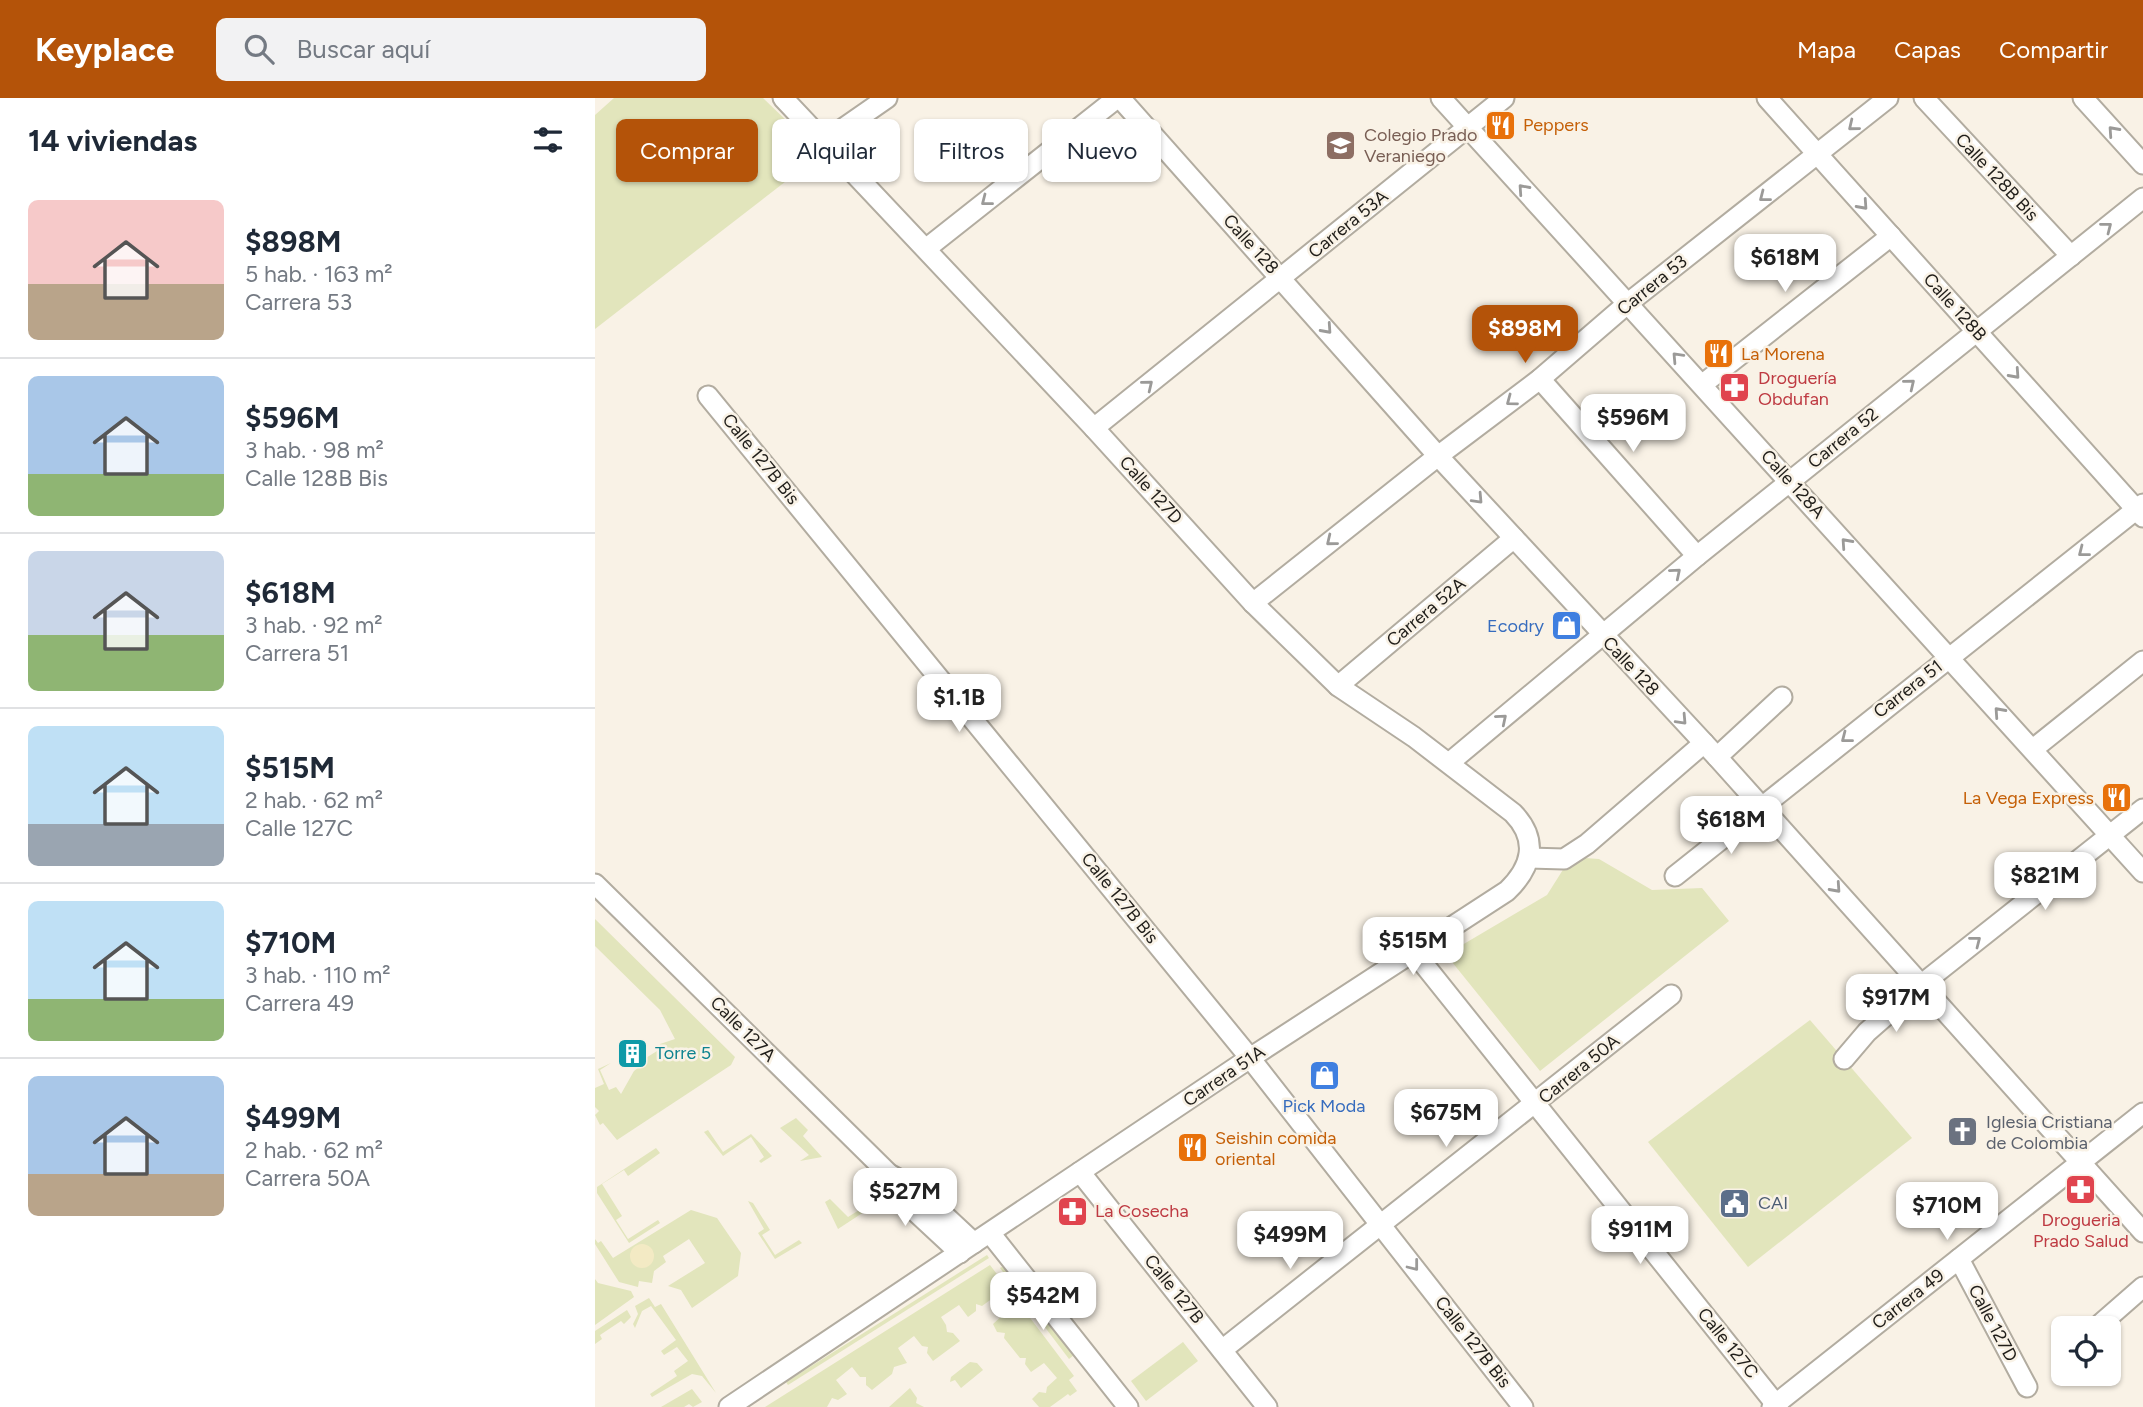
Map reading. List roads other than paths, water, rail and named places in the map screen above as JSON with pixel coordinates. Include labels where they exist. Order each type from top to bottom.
[{"type":"street","name":"Calle 127D","points":[[783,98],[804,119]]},
{"type":"street","points":[[857,119],[887,98]]},
{"type":"street","points":[[927,248],[1119,98]]},
{"type":"street","name":"Calle 128","points":[[1119,98],[1438,456],[1761,806],[2143,1232]]},
{"type":"street","name":"Calle 128A","points":[[1441,98],[2143,872]]},
{"type":"street","name":"Carrera 53A","points":[[1094,428],[1504,98]]},
{"type":"street","name":"Calle 128B","points":[[1767,98],[2141,510]]},
{"type":"street","name":"Carrera 53","points":[[1253,603],[1540,379],[1627,304],[1888,98]]},
{"type":"street","name":"Calle 128B Bis","points":[[1924,98],[2071,256]]},
{"type":"street","points":[[2083,98],[2143,164]]},
{"type":"street","name":"Calle 127D","points":[[864,182],[1253,603],[1338,686],[1449,763],[1524,824],[1529,837],[1529,858]]},
{"type":"street","name":"Carrera 52","points":[[1449,763],[1697,556],[2143,198]]},
{"type":"street","points":[[1703,384],[1892,236]]},
{"type":"street","points":[[1540,379],[1697,556]]},
{"type":"street","name":"Calle 127B Bis","points":[[708,396],[1251,1058],[1523,1407]]},
{"type":"street","name":"Carrera 51","points":[[1675,876],[1949,657],[2141,510]]},
{"type":"street","name":"Carrera 52A","points":[[1338,686],[1514,538]]},
{"type":"street","points":[[2033,749],[2143,661]]},
{"type":"street","points":[[1529,858],[1564,859],[1782,697]]},
{"type":"street","points":[[1844,1059],[1867,1032],[1922,984],[2143,809]]},
{"type":"street","name":"Carrera 51A","points":[[729,1407],[1251,1058],[1507,891],[1526,868],[1529,858]]},
{"type":"street","name":"Calle 127A","points":[[595,884],[889,1174],[904,1201],[975,1243],[1128,1407]]},
{"type":"street","name":"Calle 127C","points":[[1414,952],[1775,1406]]},
{"type":"street","name":"Carrera 50A","points":[[1222,1350],[1671,995]]},
{"type":"street","name":"Carrera 49","points":[[1775,1406],[2143,1113]]},
{"type":"street","name":"Calle 127B","points":[[1080,1172],[1268,1407]]},
{"type":"street","name":"Calle 127D","points":[[1959,1259],[2027,1387]]},
{"type":"street","points":[[2110,1316],[2143,1287]]},
{"type":"place","name":"Peppers","points":[[1500,125]]},
{"type":"place","name":"Colegio Prado Veraniego","points":[[1341,145]]},
{"type":"place","name":"La Morena","points":[[1718,354]]},
{"type":"place","name":"Droguería Obdufan","points":[[1735,388]]},
{"type":"place","name":"Ecodry","points":[[1567,626]]},
{"type":"place","name":"La Vega Express","points":[[2117,798]]},
{"type":"place","name":"Torre 5","points":[[632,1053]]},
{"type":"place","name":"Pick Moda","points":[[1324,1075]]},
{"type":"place","name":"Iglesia Cristiana de Colombia","points":[[1963,1132]]},
{"type":"place","name":"Seishin comida oriental","points":[[1192,1148]]},
{"type":"place","name":"Drogueria Prado Salud","points":[[2081,1189]]},
{"type":"place","name":"CAI","points":[[1735,1203]]},
{"type":"place","name":"La Cosecha","points":[[1072,1211]]}]
